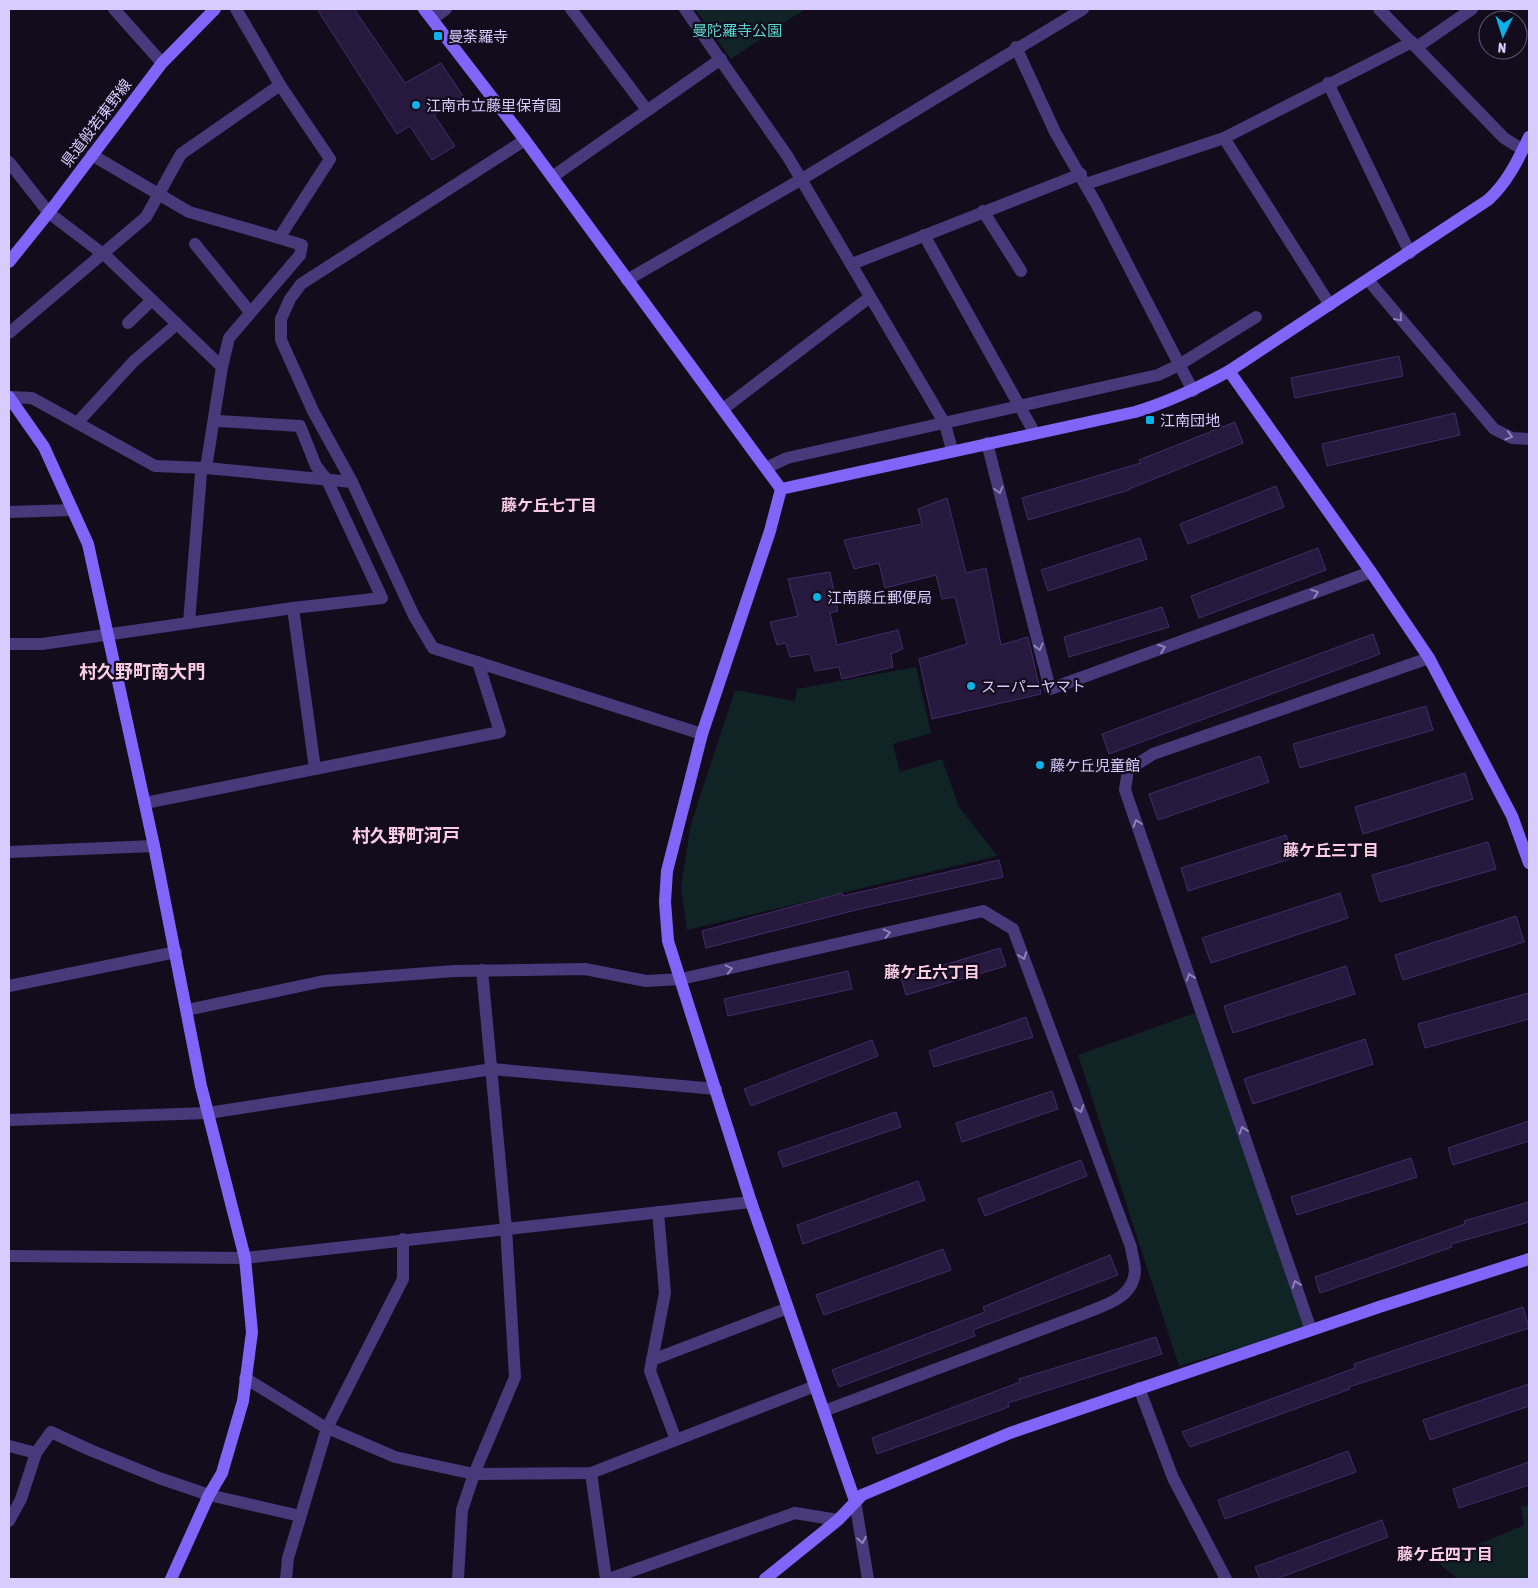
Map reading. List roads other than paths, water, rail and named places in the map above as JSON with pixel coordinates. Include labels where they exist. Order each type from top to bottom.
[{"type":"street","points":[[114,9],[162,64]]},
{"type":"street","name":"県道般若東野線","points":[[10,258],[48,213],[162,64],[215,9]]},
{"type":"street","points":[[236,9],[280,85],[330,159],[279,238]]},
{"type":"street","points":[[446,9],[428,14],[552,177],[781,489]]},
{"type":"street","points":[[571,9],[647,110]]},
{"type":"street","points":[[685,9],[802,179],[946,430],[952,450]]},
{"type":"street","points":[[627,280],[802,179],[1083,9]]},
{"type":"street","points":[[1379,9],[1506,140],[1523,150]]},
{"type":"street","points":[[852,264],[983,212],[1083,179],[1224,138],[1328,83],[1414,44],[1472,9]]},
{"type":"street","points":[[1016,48],[1055,132],[1083,179],[1192,391]]},
{"type":"street","points":[[552,177],[721,60]]},
{"type":"street","points":[[1328,83],[1400,235],[1410,252]]},
{"type":"street","points":[[9,333],[104,255],[146,217],[160,195],[181,154],[280,85]]},
{"type":"street","points":[[781,489],[1034,432],[1135,412],[1163,404],[1192,391],[1229,371],[1493,195],[1510,174],[1529,137]]},
{"type":"street","points":[[1224,138],[1330,305]]},
{"type":"street","points":[[524,140],[301,284],[290,299],[281,319],[281,340],[313,411],[352,482],[414,616],[433,648],[702,734]]},
{"type":"street","points":[[92,155],[189,212],[302,245],[300,254],[230,338],[222,367],[203,470],[189,623]]},
{"type":"street","points":[[9,162],[48,213],[104,255],[222,367]]},
{"type":"street","points":[[983,212],[1021,271]]},
{"type":"street","points":[[924,235],[1034,432]]},
{"type":"street","points":[[195,244],[250,312]]},
{"type":"street","points":[[1368,280],[1494,429],[1512,438],[1529,439]]},
{"type":"street","points":[[723,409],[870,297]]},
{"type":"street","points":[[128,323],[152,300]]},
{"type":"street","points":[[766,468],[787,458],[946,430],[1024,412],[1158,375],[1182,371],[1256,318]]},
{"type":"street","points":[[77,423],[134,361],[177,324]]},
{"type":"street","points":[[1229,371],[1372,572],[1428,658],[1527,846],[1529,863]]},
{"type":"street","points":[[9,397],[32,398],[155,466],[352,482]]},
{"type":"street","points":[[9,397],[44,447],[88,544],[145,803],[208,1113],[245,1258],[252,1332],[243,1401],[222,1473],[171,1579]]},
{"type":"street","points":[[9,644],[42,644],[293,608],[382,598],[327,480],[316,466],[300,426],[218,421]]},
{"type":"street","points":[[987,443],[1050,689],[1372,572]]},
{"type":"street","points":[[781,489],[767,540],[702,734],[667,871],[665,902],[668,941],[751,1202],[855,1501],[868,1579]]},
{"type":"street","points":[[9,512],[73,510]]},
{"type":"street","points":[[293,608],[315,769]]},
{"type":"street","points":[[1311,1330],[1125,790],[1128,770],[1153,754],[1428,658]]},
{"type":"street","points":[[145,803],[500,732],[478,662]]},
{"type":"street","points":[[9,852],[154,846]]},
{"type":"street","points":[[187,1010],[324,981],[482,970],[586,969],[646,981],[681,979],[983,911],[996,917],[1013,928],[1130,1247],[1135,1271],[1129,1288],[1120,1298],[824,1411]]},
{"type":"street","points":[[9,986],[176,952]]},
{"type":"street","points":[[458,1579],[462,1510],[474,1474],[515,1377],[506,1228],[482,970]]},
{"type":"street","points":[[9,1120],[208,1113],[492,1069],[716,1089]]},
{"type":"street","points":[[9,1256],[245,1258],[403,1239],[751,1202]]},
{"type":"street","points":[[658,1212],[666,1293],[650,1371],[676,1440]]},
{"type":"street","points":[[286,1579],[288,1558],[327,1428],[403,1279],[403,1239]]},
{"type":"street","points":[[765,1579],[838,1520],[862,1494],[1010,1433],[1311,1330],[1529,1260]]},
{"type":"street","points":[[652,1360],[788,1308]]},
{"type":"street","points":[[245,1378],[327,1428],[395,1457],[474,1474],[591,1473],[815,1386]]},
{"type":"street","points":[[1139,1388],[1173,1478],[1226,1579]]},
{"type":"street","points":[[9,1521],[21,1499],[36,1453],[51,1432],[133,1468],[210,1495],[300,1516]]},
{"type":"street","points":[[9,1446],[36,1453]]},
{"type":"street","points":[[591,1473],[608,1579],[795,1513],[838,1520]]},
{"type":"place","name":"曼荼羅寺","points":[[438,36]]},
{"type":"place","name":"江南市立藤里保育園","points":[[416,105]]},
{"type":"place","name":"江南団地","points":[[1150,420]]},
{"type":"place","name":"江南藤丘郵便局","points":[[817,597]]},
{"type":"place","name":"スーパーヤマト","points":[[971,686]]},
{"type":"place","name":"藤ケ丘児童館","points":[[1040,765]]},
{"type":"district","name":"藤ケ丘七丁目","points":[[549,505]]},
{"type":"district","name":"村久野町南大門","points":[[142,671]]},
{"type":"district","name":"村久野町河戸","points":[[406,835]]},
{"type":"district","name":"藤ケ丘三丁目","points":[[1331,850]]},
{"type":"district","name":"藤ケ丘六丁目","points":[[932,972]]},
{"type":"district","name":"藤ケ丘四丁目","points":[[1445,1554]]},
{"type":"park label","name":"曼陀羅寺公園","points":[[737,30]]}]
